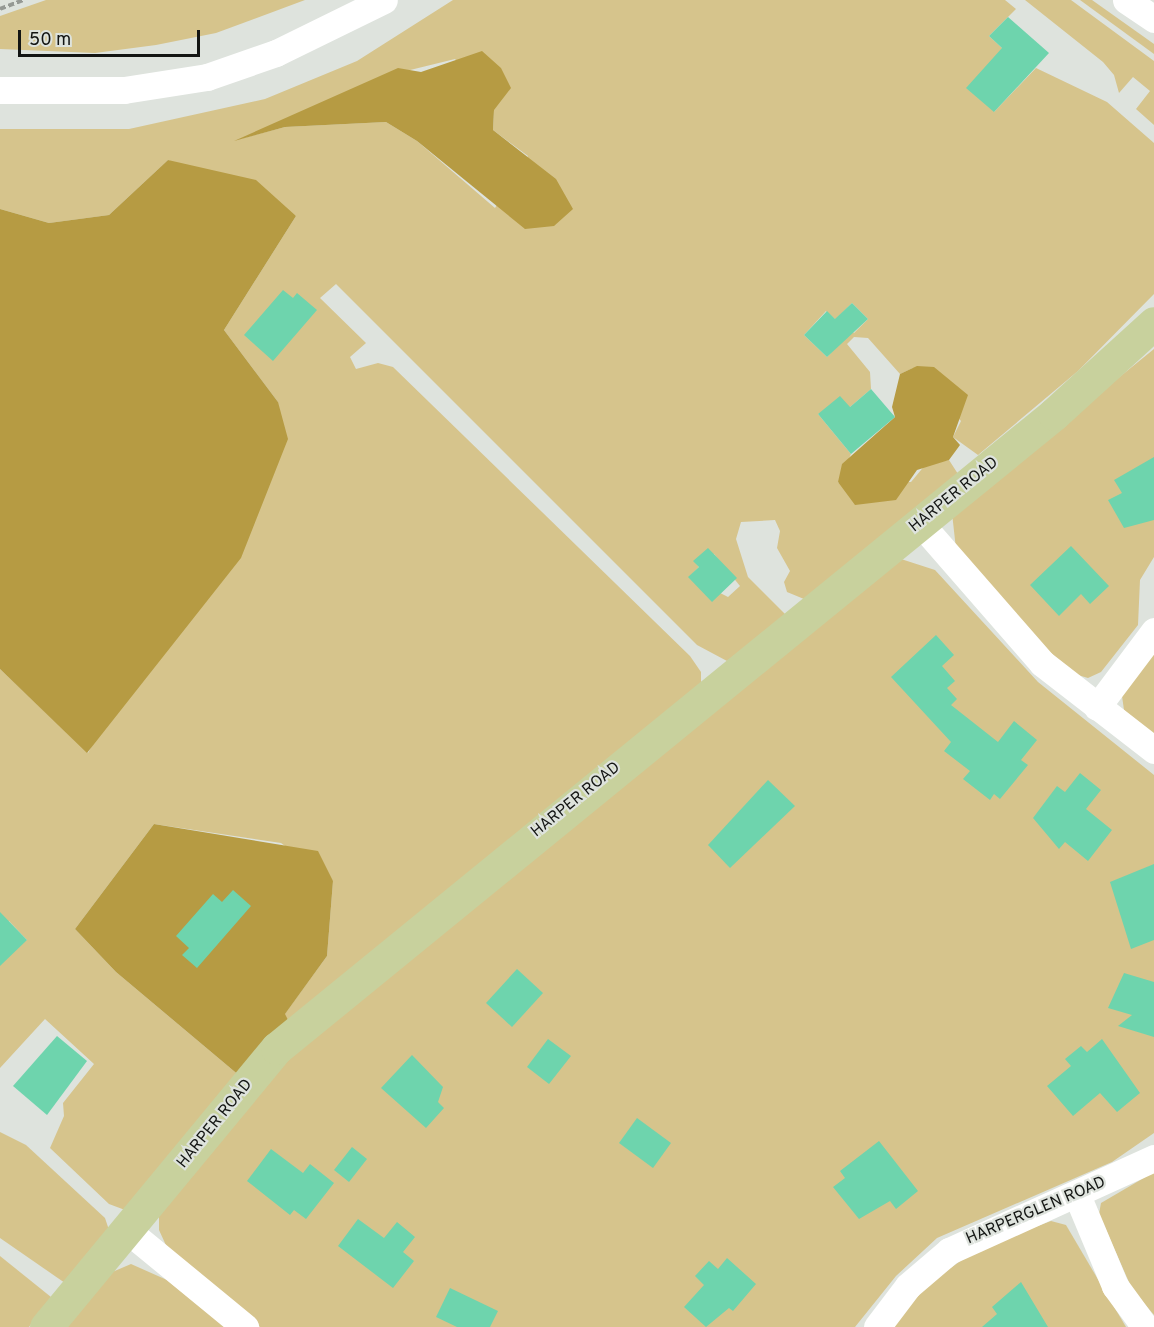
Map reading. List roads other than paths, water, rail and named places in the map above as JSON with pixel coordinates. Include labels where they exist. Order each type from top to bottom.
[{"type":"main road","name":"HARPER ROAD","points":[[46,1327],[277,1048],[920,523],[1154,323]]},
{"type":"street","points":[[0,90],[123,90],[207,77],[276,53],[384,0]]},
{"type":"street","points":[[1126,0],[1154,18]]},
{"type":"street","points":[[920,523],[1011,632],[1096,707],[1154,750]]},
{"type":"street","points":[[1096,707],[1154,631]]},
{"type":"street","name":"HARPERGLEN ROAD","points":[[877,1327],[908,1286],[949,1251],[986,1230],[1077,1195],[1154,1158]]},
{"type":"street","points":[[1077,1195],[1115,1286],[1145,1327]]},
{"type":"street","points":[[127,1230],[245,1327]]}]
